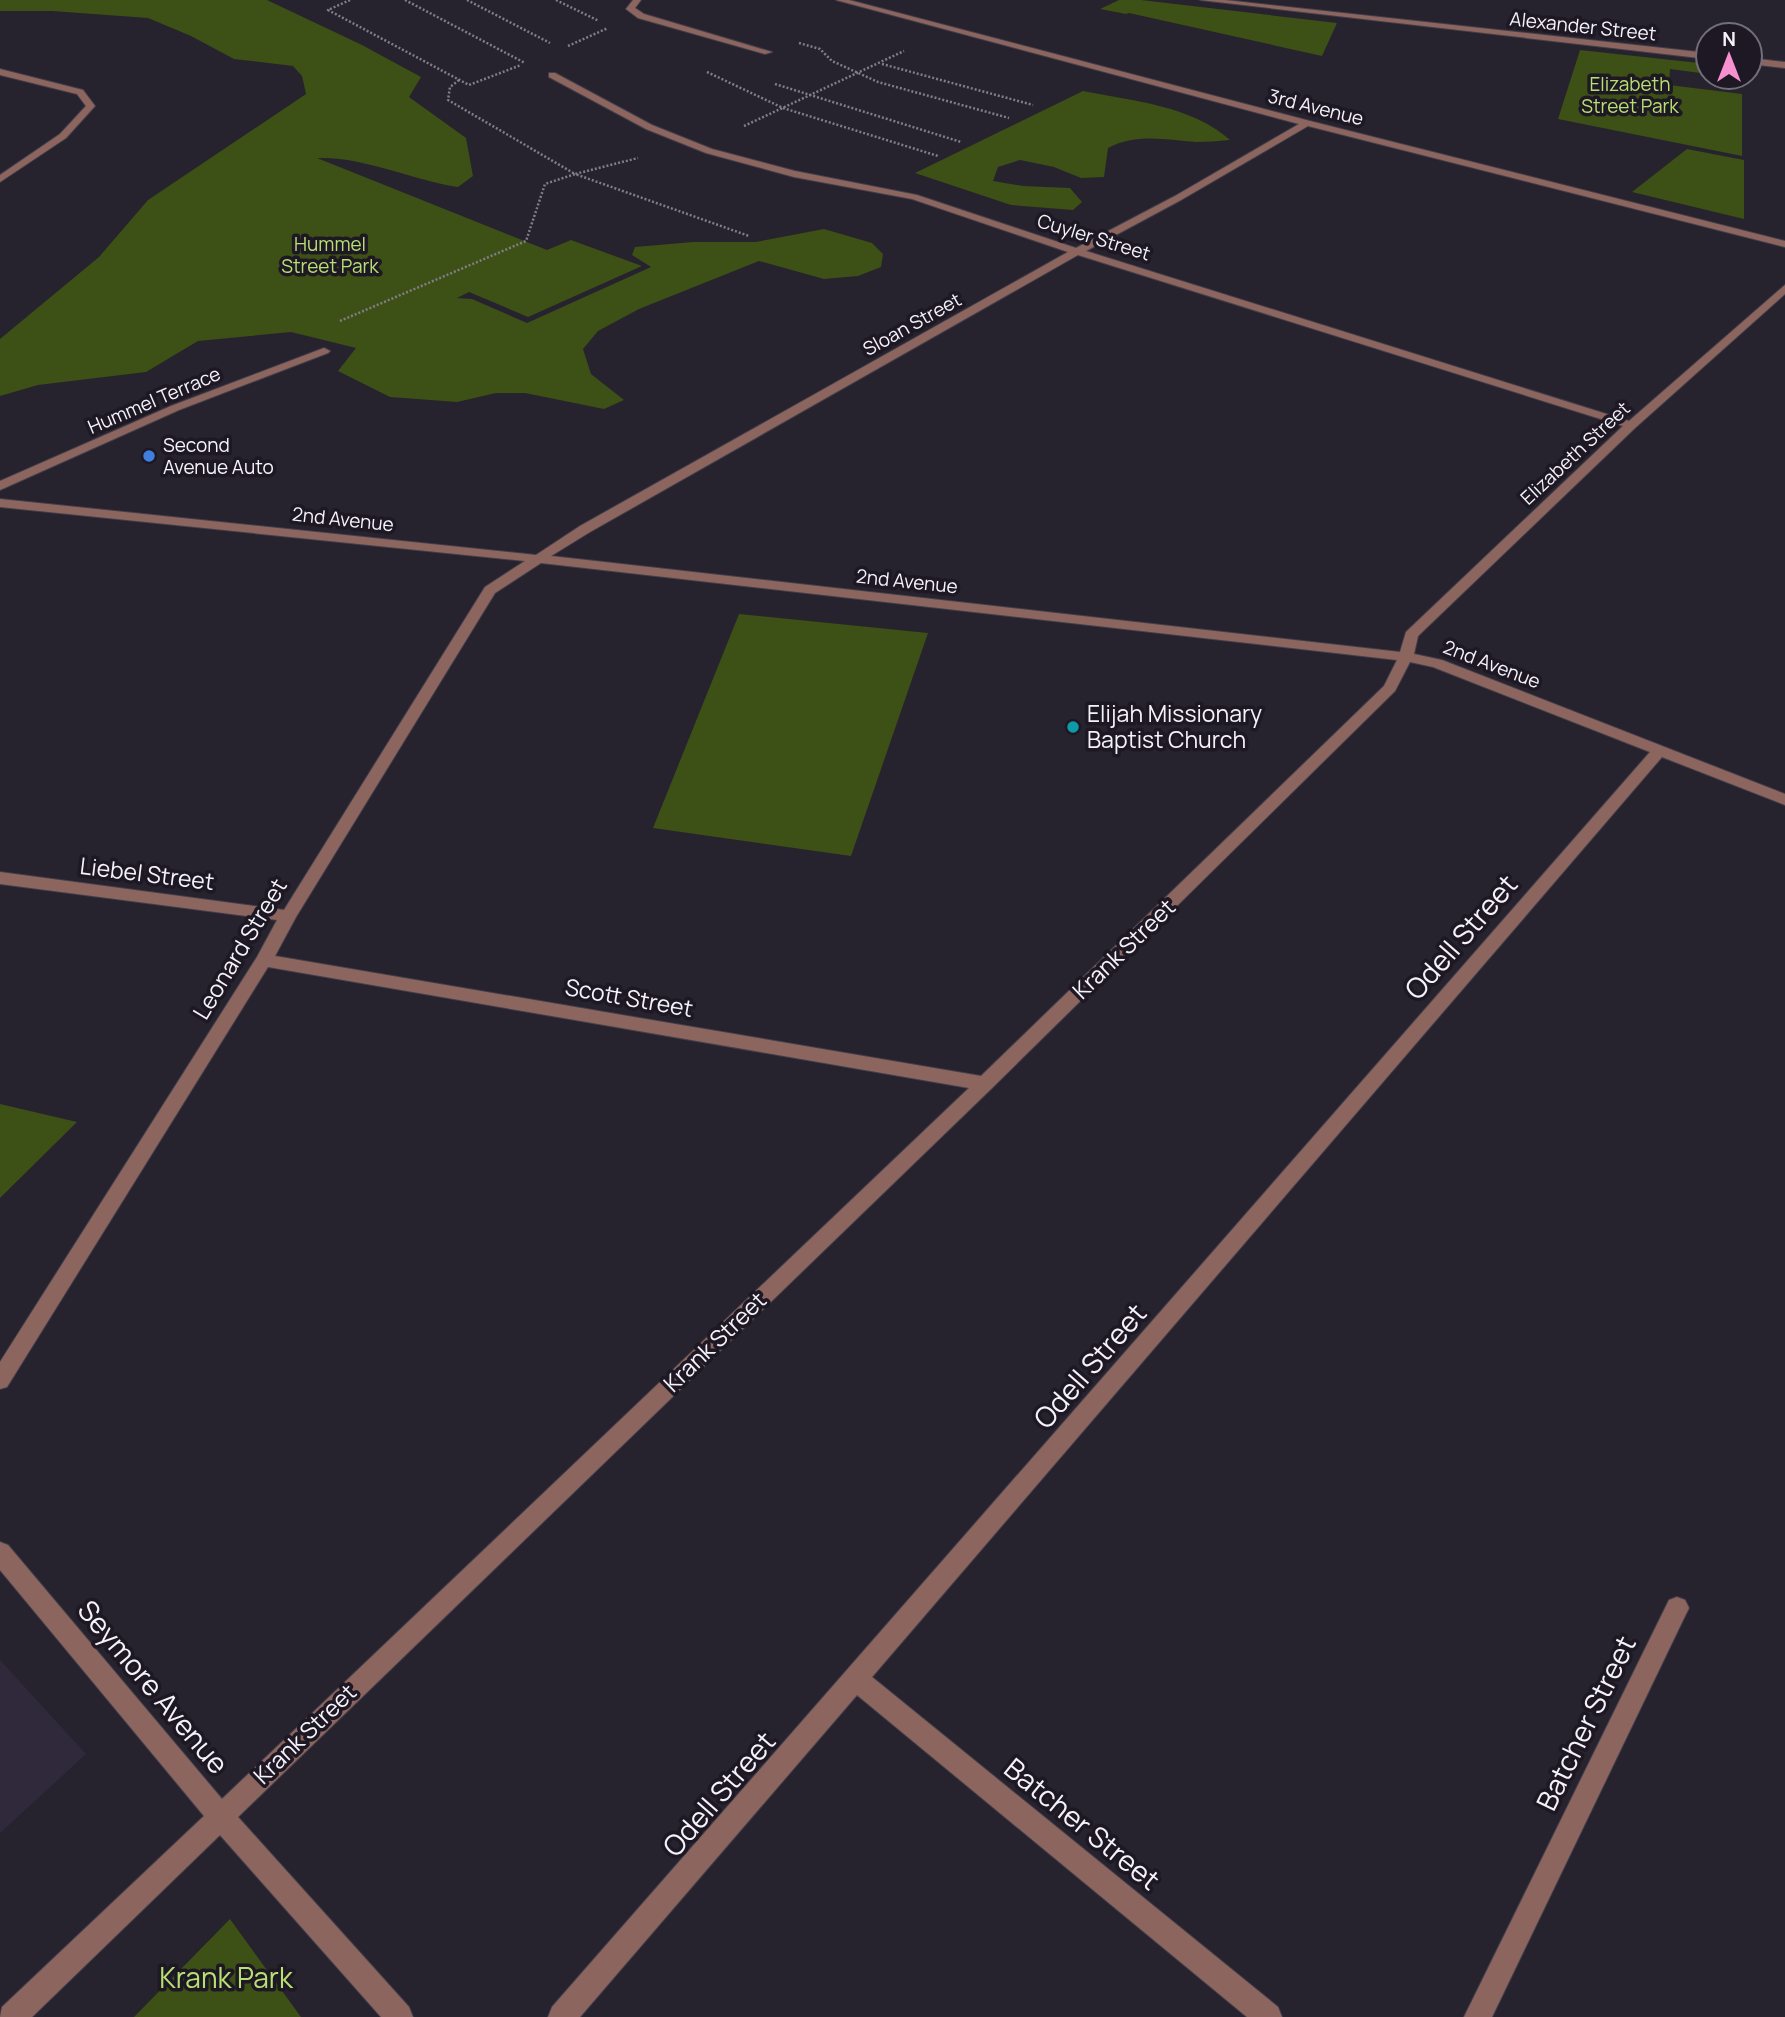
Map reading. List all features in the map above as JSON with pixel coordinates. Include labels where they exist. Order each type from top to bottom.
[{"type":"street","points":[[636,0],[630,9],[641,16],[768,52]]},
{"type":"street","name":"3rd Avenue","points":[[840,0],[1307,123],[1785,244]]},
{"type":"street","name":"Alexander Street","points":[[1204,0],[1694,54]]},
{"type":"street","points":[[1764,63],[1785,65]]},
{"type":"street","points":[[0,72],[80,92],[91,106],[63,136],[0,178]]},
{"type":"street","name":"Cuyler Street","points":[[552,75],[649,127],[693,145],[794,174],[914,197],[1631,425]]},
{"type":"street","name":"Sloan Street","points":[[536,559],[1307,123]]},
{"type":"street","name":"Elizabeth Street","points":[[1406,657],[1411,635],[1631,425],[1785,288]]},
{"type":"street","name":"Hummel Terrace","points":[[0,486],[175,408],[324,351]]},
{"type":"street","name":"2nd Avenue","points":[[0,503],[536,559],[1406,657],[1437,663],[1785,800]]},
{"type":"street","name":"Leonard Street","points":[[0,1380],[264,960],[288,916],[490,590],[536,559]]},
{"type":"street","name":"Krank Street","points":[[12,2017],[219,1815],[985,1084],[1390,688],[1406,657]]},
{"type":"street","name":"Odell Street","points":[[562,2017],[1660,751]]},
{"type":"street","name":"Liebel Street","points":[[0,878],[288,916]]},
{"type":"street","name":"Scott Street","points":[[264,960],[985,1084]]},
{"type":"street","name":"Seymore Avenue","points":[[0,1553],[219,1815],[399,2017]]},
{"type":"street","name":"Batcher Street","points":[[1478,2017],[1677,1608]]},
{"type":"street","name":"Batcher Street","points":[[856,1679],[1268,2017]]},
{"type":"path","points":[[349,0],[327,10],[469,85],[525,63],[405,0]]},
{"type":"path","points":[[467,0],[550,43]]},
{"type":"path","points":[[556,0],[611,27],[562,49],[568,52]]},
{"type":"path","points":[[768,52],[776,54],[761,61],[762,66],[777,86],[961,142]]},
{"type":"path","points":[[324,351],[309,334],[526,241],[545,184],[693,145],[812,96],[904,52]]},
{"type":"path","points":[[881,63],[1033,105]]},
{"type":"path","points":[[697,68],[783,108],[938,156]]},
{"type":"path","points":[[857,75],[1009,118]]},
{"type":"path","points":[[459,80],[450,87],[448,100],[575,174],[749,236]]},
{"type":"shaded area","points":[[0,1660],[86,1754],[0,1833]]},
{"type":"green space","name":"Hummel Street Park","points":[[0,0],[267,0],[362,45],[421,77],[409,97],[466,138],[473,176],[458,187],[370,164],[317,158],[547,250],[571,240],[642,266],[528,317],[469,292],[457,298],[472,299],[527,323],[651,267],[632,255],[635,247],[693,242],[756,242],[824,229],[872,243],[883,254],[881,267],[858,276],[824,279],[759,261],[639,309],[598,331],[583,349],[591,374],[624,400],[604,409],[525,393],[496,393],[457,402],[390,397],[338,371],[356,348],[291,332],[198,341],[146,372],[38,385],[0,396],[0,339],[99,257],[148,200],[306,94],[302,76],[293,66],[234,59],[191,36],[148,18],[52,11],[0,11]]},
{"type":"green space","points":[[1119,0],[1141,0],[1337,23],[1322,56],[1100,9]]},
{"type":"green space","name":"Elizabeth Street Park","points":[[1580,50],[1694,62],[1694,72],[1670,69],[1669,85],[1694,88],[1694,91],[1742,94],[1742,156],[1558,119]]},
{"type":"green space","points":[[1083,91],[1179,112],[1214,128],[1230,140],[1196,142],[1140,139],[1119,143],[1108,148],[1104,177],[1081,178],[1054,167],[1020,160],[998,167],[993,181],[1023,186],[1070,188],[1082,202],[1073,210],[1011,205],[915,173]]},
{"type":"green space","points":[[1687,149],[1744,160],[1744,219],[1632,192]]},
{"type":"green space","points":[[739,614],[928,633],[851,856],[653,828]]},
{"type":"green space","points":[[0,1104],[77,1122],[0,1198]]},
{"type":"green space","name":"Krank Park","points":[[230,1919],[301,2017],[134,2017]]},
{"type":"place","name":"Second Avenue Auto","points":[[149,456]]},
{"type":"place","name":"Elijah Missionary Baptist Church","points":[[1073,727]]}]
